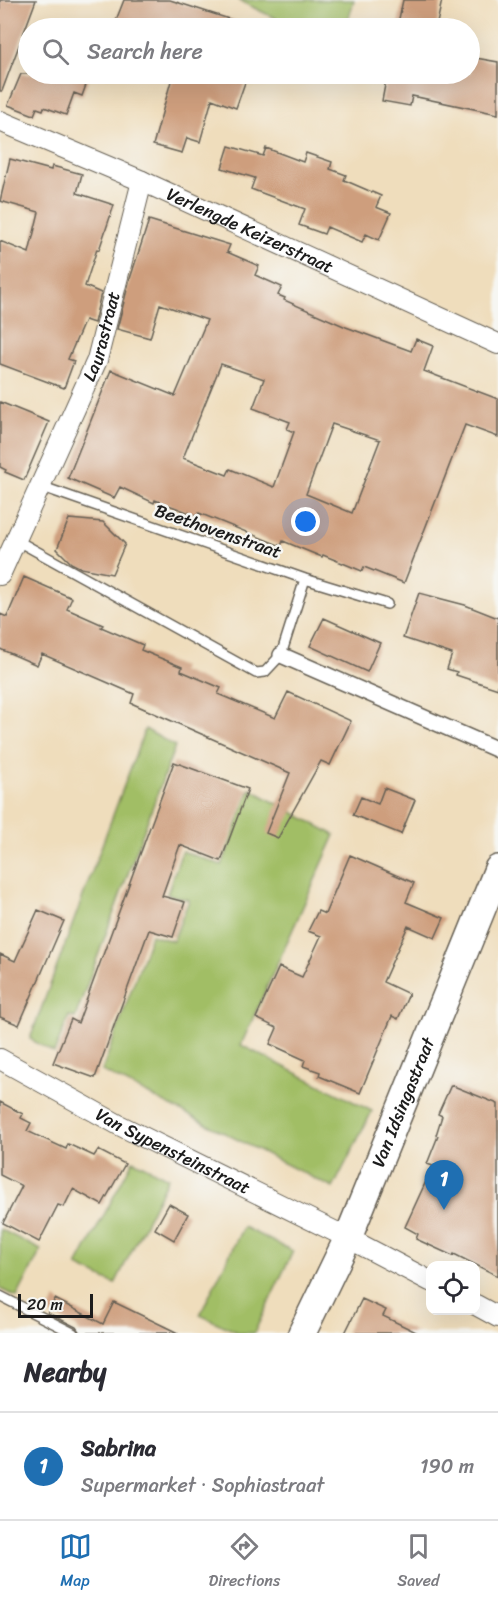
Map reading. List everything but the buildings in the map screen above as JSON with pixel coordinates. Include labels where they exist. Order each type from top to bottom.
[{"type":"main road","name":"Van Idsingastraat","points":[[302,1333],[348,1238],[498,869]]},
{"type":"street","name":"Verlengde Keizerstraat","points":[[0,121],[142,180],[498,344]]},
{"type":"street","name":"Laurastraat","points":[[0,575],[97,360],[142,180]]},
{"type":"street","points":[[281,655],[498,750]]},
{"type":"street","name":"Van Sypensteinstraat","points":[[0,1059],[119,1125],[426,1279]]},
{"type":"street","points":[[480,1307],[498,1317]]},
{"type":"lane","name":"Beethovenstraat","points":[[40,486],[305,579],[387,604]]},
{"type":"lane","points":[[16,540],[256,673],[265,672],[281,655],[305,579]]},
{"type":"lane","points":[[0,1296],[73,1333]]},
{"type":"green space","points":[[238,0],[354,0],[349,18],[275,18]]},
{"type":"green space","points":[[145,729],[175,746],[75,1018],[69,1016],[54,1053],[30,1039]]},
{"type":"green space","points":[[250,789],[335,835],[241,1045],[372,1111],[333,1188],[102,1071],[151,935],[173,941],[189,900],[167,894],[182,851],[222,865]]},
{"type":"green space","points":[[133,1160],[168,1178],[115,1284],[77,1266]]},
{"type":"green space","points":[[243,1227],[293,1251],[254,1333],[239,1333],[200,1315]]},
{"type":"green space","points":[[0,1229],[41,1250],[17,1297],[0,1289]]},
{"type":"place","name":"Sabrina","points":[[444,1210]]}]
